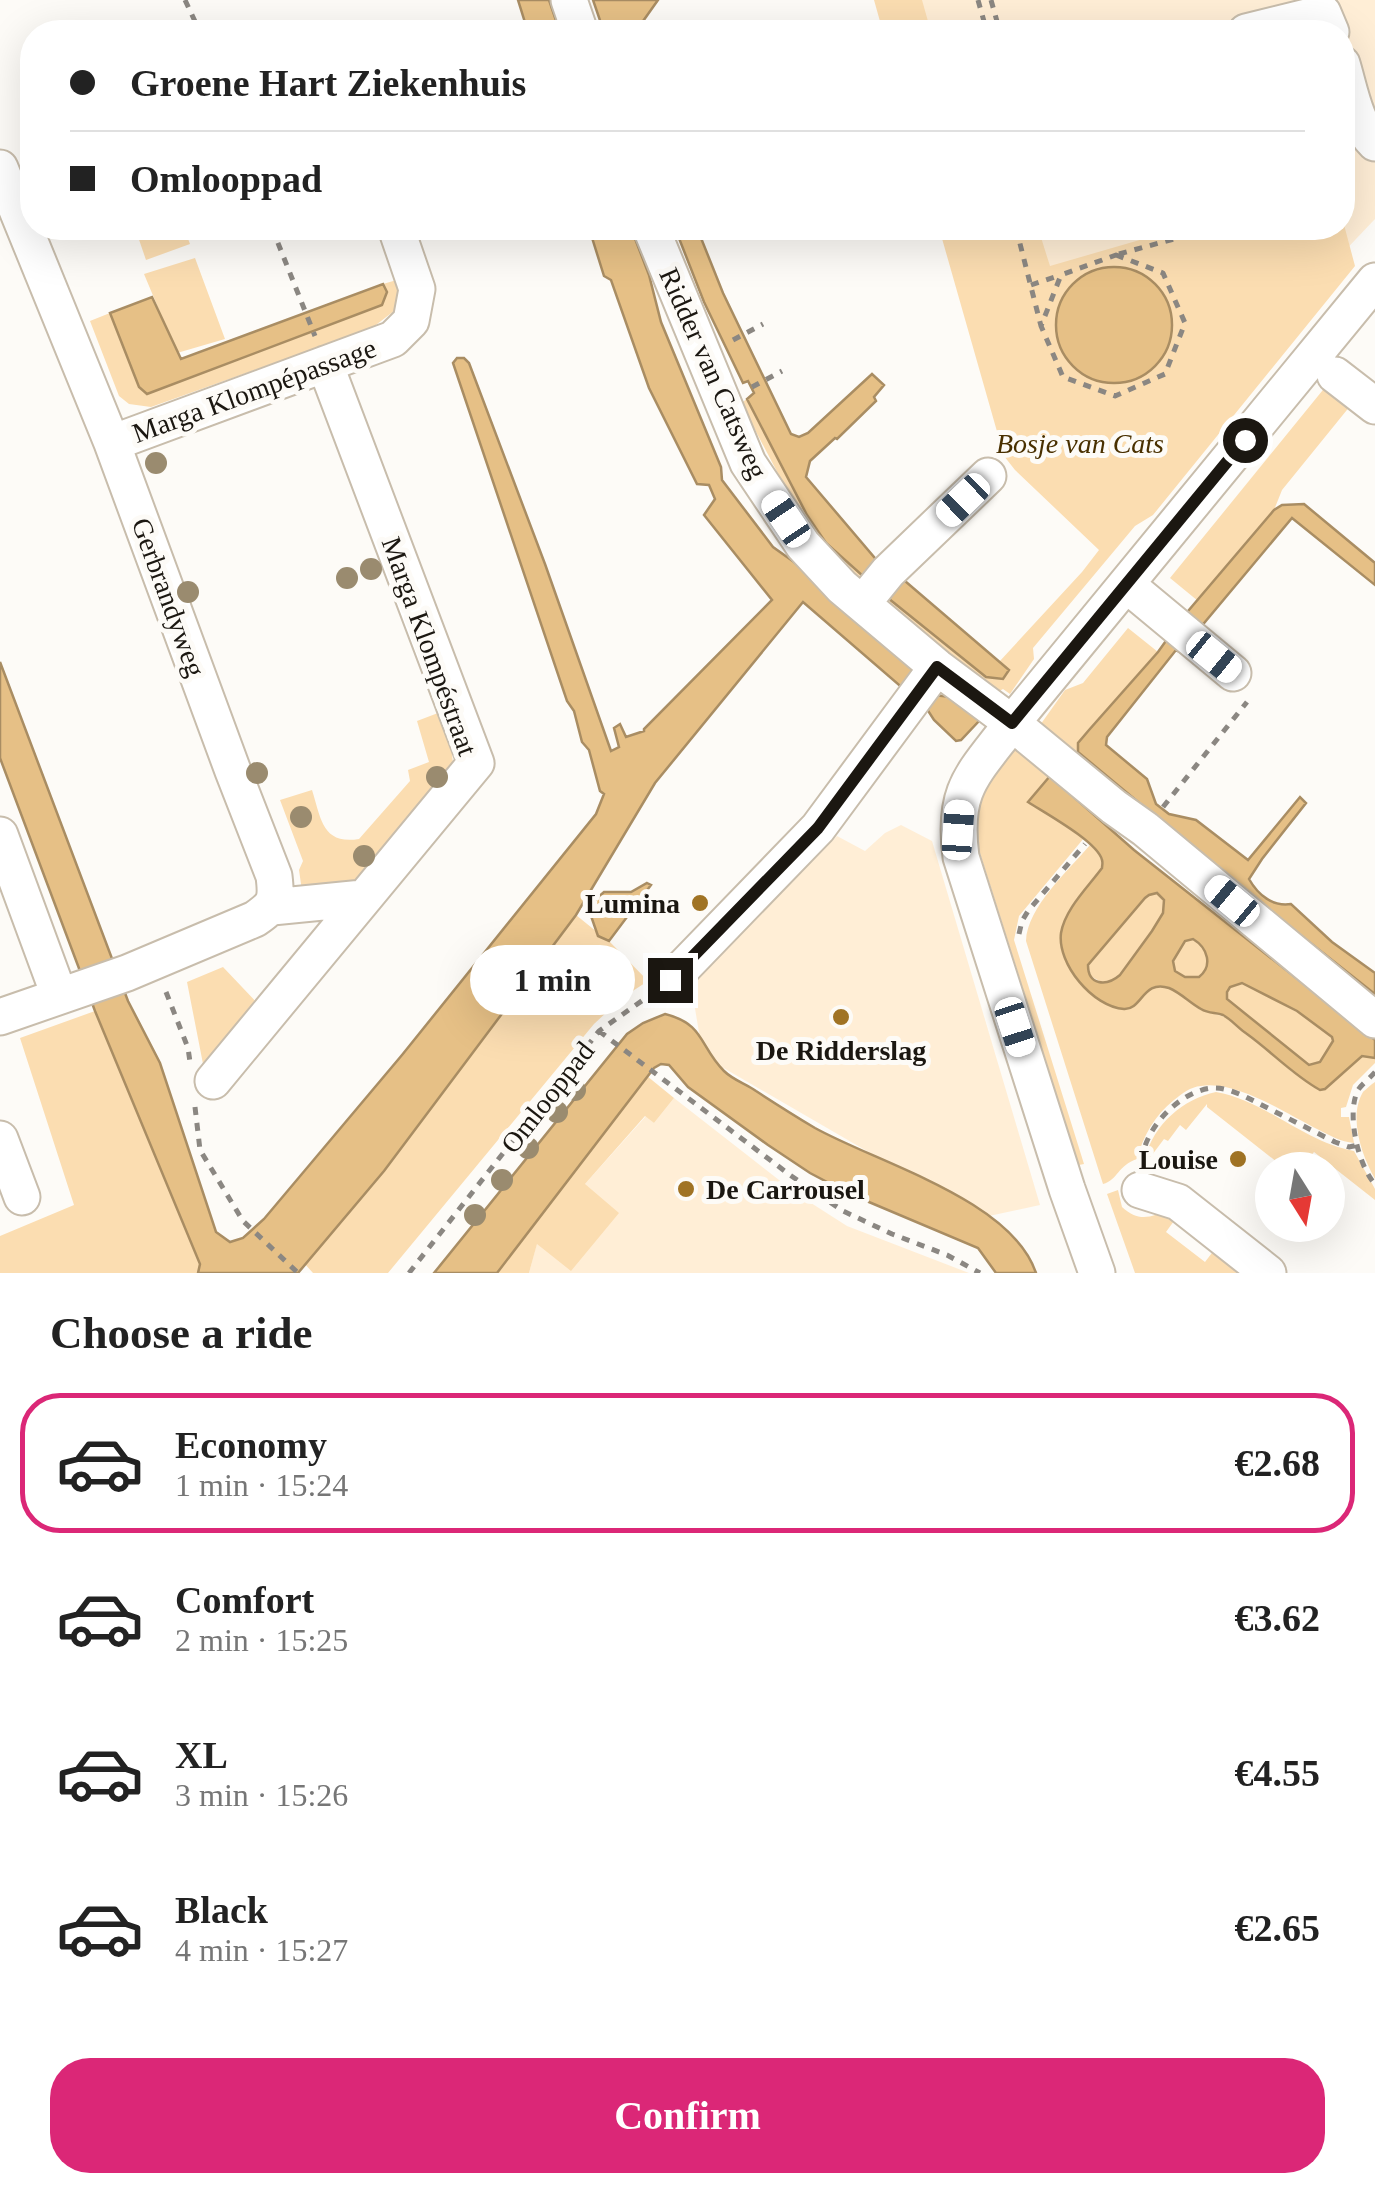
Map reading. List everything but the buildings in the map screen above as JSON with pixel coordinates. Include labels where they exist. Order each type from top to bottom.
[{"type":"street","points":[[1295,20],[1323,13],[1326,20]]},
{"type":"street","points":[[1355,79],[1375,103]]},
{"type":"street","points":[[1355,105],[1367,136],[1375,143]]},
{"type":"street","name":"Gerbrandyweg","points":[[0,168],[20,217]]},
{"type":"street","name":"Gerbrandyweg","points":[[29,240],[112,443],[274,876],[276,892],[272,907]]},
{"type":"street","name":"Marga Klompépassage","points":[[112,443],[319,348],[393,339],[411,322],[417,289],[400,240]]},
{"type":"street","name":"Ridder van Catsweg","points":[[656,240],[748,464],[803,545],[842,588],[875,587],[927,682],[1012,723],[1375,1020]]},
{"type":"street","points":[[1097,1273],[962,857],[959,807],[967,783],[1012,723],[1375,281]]},
{"type":"street","name":"Marga Klompéstraat","points":[[213,1081],[476,763],[319,348]]},
{"type":"street","points":[[1336,375],[1375,406]]},
{"type":"street","points":[[875,587],[988,476]]},
{"type":"street","points":[[1127,584],[1233,672]]},
{"type":"street","points":[[670,980],[818,828],[927,682]]},
{"type":"street","points":[[0,836],[70,992]]},
{"type":"street","points":[[0,1016],[140,967],[255,919],[272,907],[363,898]]},
{"type":"street","points":[[0,1139],[22,1197]]},
{"type":"street","points":[[1140,1190],[1178,1202],[1268,1273]]},
{"type":"path","name":"Marga Klompépassage","points":[[277,240],[319,348]]},
{"type":"path","points":[[1019,240],[1041,326],[1063,377],[1114,396],[1165,374],[1185,323],[1163,273],[1116,255]]},
{"type":"path","points":[[1030,285],[1170,240]]},
{"type":"path","points":[[1041,326],[1061,275]]},
{"type":"path","points":[[743,335],[763,324]]},
{"type":"path","points":[[752,388],[782,371]]},
{"type":"path","points":[[1153,819],[1256,692],[1233,672]]},
{"type":"path","points":[[1019,940],[1028,910],[1085,844]]},
{"type":"path","name":"Omlooppad","points":[[409,1273],[599,1031],[670,980]]},
{"type":"path","points":[[599,1031],[790,1176],[842,1210],[980,1273]]},
{"type":"path","points":[[1375,1072],[1359,1089],[1351,1112],[1358,1145],[1375,1184]]},
{"type":"path","points":[[1140,1190],[1142,1153],[1155,1127],[1192,1093],[1213,1088],[1244,1096],[1334,1142],[1358,1145]]},
{"type":"path","points":[[243,1221],[298,1273]]},
{"type":"shaded area","points":[[518,0],[549,0],[556,20],[524,20]]},
{"type":"shaded area","points":[[593,0],[658,0],[644,20],[600,20]]},
{"type":"shaded area","points":[[893,0],[1375,0],[1375,219],[1108,500],[970,240],[1355,240],[1355,20],[899,20]]},
{"type":"shaded area","points":[[593,240],[636,240],[661,322],[721,467],[722,480],[773,547],[909,660],[915,679],[934,695],[951,697],[980,720],[956,741],[927,709],[803,602],[655,783],[576,915],[384,1171],[298,1273],[198,1273],[200,1264],[95,1011],[0,758],[0,662],[128,1001],[160,1063],[216,1232],[230,1242],[243,1238],[264,1219],[402,1055],[596,814],[604,794],[567,701],[453,363],[457,358],[469,363],[611,751],[619,747],[614,728],[620,724],[626,737],[644,731],[772,600],[704,515],[715,499],[709,485],[697,484],[649,388],[611,280],[604,276]]},
{"type":"shaded area","points":[[680,240],[702,240],[791,434],[799,437],[808,433],[872,374],[884,385],[874,397],[876,401],[810,461],[806,477],[880,564],[1009,670],[1003,679],[986,677],[826,543],[807,515],[747,399],[754,393],[748,381],[743,383]]},
{"type":"shaded area","points":[[1114,267],[1136,271],[1155,284],[1168,303],[1172,325],[1168,347],[1155,366],[1136,379],[1114,383],[1092,379],[1073,366],[1060,347],[1056,325],[1060,303],[1073,284],[1092,271]]},
{"type":"shaded area","points":[[383,284],[387,292],[382,305],[147,394],[139,387],[110,313],[152,297],[181,359]]},
{"type":"shaded area","points":[[1304,504],[1375,563],[1375,585],[1292,518],[1183,654],[1176,650],[1107,737],[1106,745],[1147,779],[1156,804],[1169,814],[1196,820],[1248,860],[1300,797],[1306,803],[1249,879],[1267,899],[1291,904],[1332,942],[1375,973],[1375,994],[1078,752],[1078,743],[1274,510],[1282,505]]},
{"type":"shaded area","points":[[1050,776],[1134,850],[1375,1040],[1375,1058],[1362,1056],[1320,1090],[1226,1017],[1204,1011],[1169,988],[1160,986],[1148,991],[1130,1008],[1101,1001],[1071,970],[1061,945],[1061,933],[1072,907],[1102,868],[1102,860],[1081,837],[1028,802]],"holes":[[[1157,893],[1164,900],[1163,913],[1152,931],[1120,975],[1109,981],[1094,980],[1088,965],[1145,898]],[[1193,939],[1205,952],[1206,968],[1199,977],[1185,977],[1175,971],[1173,961],[1185,941]],[[1242,983],[1297,1011],[1332,1037],[1320,1062],[1309,1065],[1227,999],[1230,987]]]},
{"type":"shaded area","name":"De Ridderslag","points":[[901,825],[932,841],[1040,1205],[989,1216],[884,1161],[703,1056],[690,979],[837,836],[865,851]]},
{"type":"shaded area","points":[[647,883],[651,885],[609,941],[598,936],[591,916],[595,900],[604,892],[631,892]]},
{"type":"shaded area","points":[[665,1014],[695,1030],[731,1077],[815,1128],[972,1204],[1000,1224],[1022,1247],[1036,1273],[996,1273],[978,1248],[810,1173],[688,1087],[669,1065],[661,1064],[654,1068],[497,1273],[434,1273],[627,1034]]},
{"type":"shaded area","name":"De Carrousel","points":[[674,1098],[797,1194],[847,1226],[969,1273],[529,1273],[537,1243],[585,1184],[646,1116],[654,1123]]},
{"type":"green space","points":[[874,0],[922,0],[928,20],[880,20]]},
{"type":"green space","points":[[139,240],[188,240],[190,244],[146,260]]},
{"type":"green space","name":"Bosje van Cats","points":[[942,240],[1042,240],[1050,266],[1140,240],[1348,240],[1355,266],[1153,515],[1135,526],[1033,648],[1034,659],[1010,694],[1003,689],[996,693],[880,601],[883,594],[986,677],[1008,670],[999,662],[1099,550],[1004,456]],"holes":[[[1112,267],[1141,274],[1170,344],[1156,366],[1145,373],[1109,378],[1087,376],[1063,354]]]},
{"type":"green space","points":[[195,258],[225,339],[177,353],[144,274]]},
{"type":"green space","points":[[400,279],[394,311],[372,328],[151,407],[129,404],[119,396],[90,321],[110,313],[139,387],[387,292],[383,284]]},
{"type":"green space","points":[[1331,380],[1355,400],[1282,490],[1274,510],[1198,601],[1170,578]]},
{"type":"green space","points":[[747,399],[826,543],[867,579],[859,584],[806,527],[741,403]]},
{"type":"green space","points":[[1128,628],[1158,652],[1078,742],[1078,752],[1151,814],[1038,728],[1065,690],[1083,683]]},
{"type":"green space","points":[[438,713],[451,744],[453,763],[443,777],[352,884],[302,891],[299,870],[303,861],[280,800],[312,790],[330,834],[347,840],[359,839],[410,781],[408,770],[429,762],[417,721]]},
{"type":"green space","points":[[1018,742],[1050,776],[1029,802],[1084,838],[1019,916],[1014,940],[1084,1164],[1079,1165],[978,847],[981,803],[992,779]]},
{"type":"green space","points":[[1090,845],[1101,855],[1102,868],[1070,910],[1079,983],[1106,1002],[1131,1007],[1152,988],[1172,989],[1199,1009],[1225,1017],[1292,1072],[1325,1089],[1362,1056],[1375,1058],[1375,1063],[1353,1085],[1346,1107],[1341,1108],[1341,1117],[1349,1117],[1354,1143],[1331,1136],[1245,1093],[1215,1086],[1197,1087],[1161,1112],[1137,1159],[1103,1184],[1026,941],[1041,902]]},
{"type":"green space","points":[[1157,893],[1164,900],[1163,913],[1120,975],[1106,982],[1091,976],[1088,965],[1145,898]]},
{"type":"green space","points":[[576,915],[609,941],[648,981],[594,1024],[388,1273],[313,1273],[304,1263],[384,1171]]},
{"type":"green space","points":[[1193,939],[1207,957],[1206,968],[1199,977],[1185,977],[1175,971],[1173,961],[1186,940]]},
{"type":"green space","points":[[223,967],[259,1005],[204,1069],[187,982]]},
{"type":"green space","points":[[1242,983],[1297,1012],[1332,1037],[1320,1062],[1309,1065],[1227,999],[1230,987]]},
{"type":"green space","points":[[95,1011],[200,1264],[198,1273],[0,1273],[0,1236],[74,1205],[20,1038]]},
{"type":"green space","points":[[647,1076],[674,1098],[654,1123],[645,1116],[585,1184],[619,1213],[571,1271],[537,1244],[529,1273],[497,1273]]},
{"type":"green space","points":[[1375,1082],[1375,1179],[1362,1148],[1357,1113],[1363,1092]]},
{"type":"green space","points":[[1216,1092],[1234,1097],[1318,1139],[1354,1151],[1375,1189],[1375,1200],[1345,1176],[1345,1152],[1264,1152],[1207,1104],[1186,1130],[1180,1125],[1149,1159],[1145,1158],[1163,1124],[1181,1107]]},
{"type":"green space","points":[[1118,1190],[1122,1207],[1139,1217],[1169,1209],[1179,1214],[1166,1232],[1205,1262],[1218,1245],[1254,1273],[1135,1273],[1107,1194]]},
{"type":"place","name":"Lumina","points":[[700,903]]},
{"type":"place","name":"De Ridderslag","points":[[841,1017]]},
{"type":"place","name":"Louise","points":[[1238,1159]]},
{"type":"place","name":"De Carrousel","points":[[686,1189]]},
{"type":"route","points":[[670,980],[818,828],[937,667],[1012,723],[1245,440]]}]
